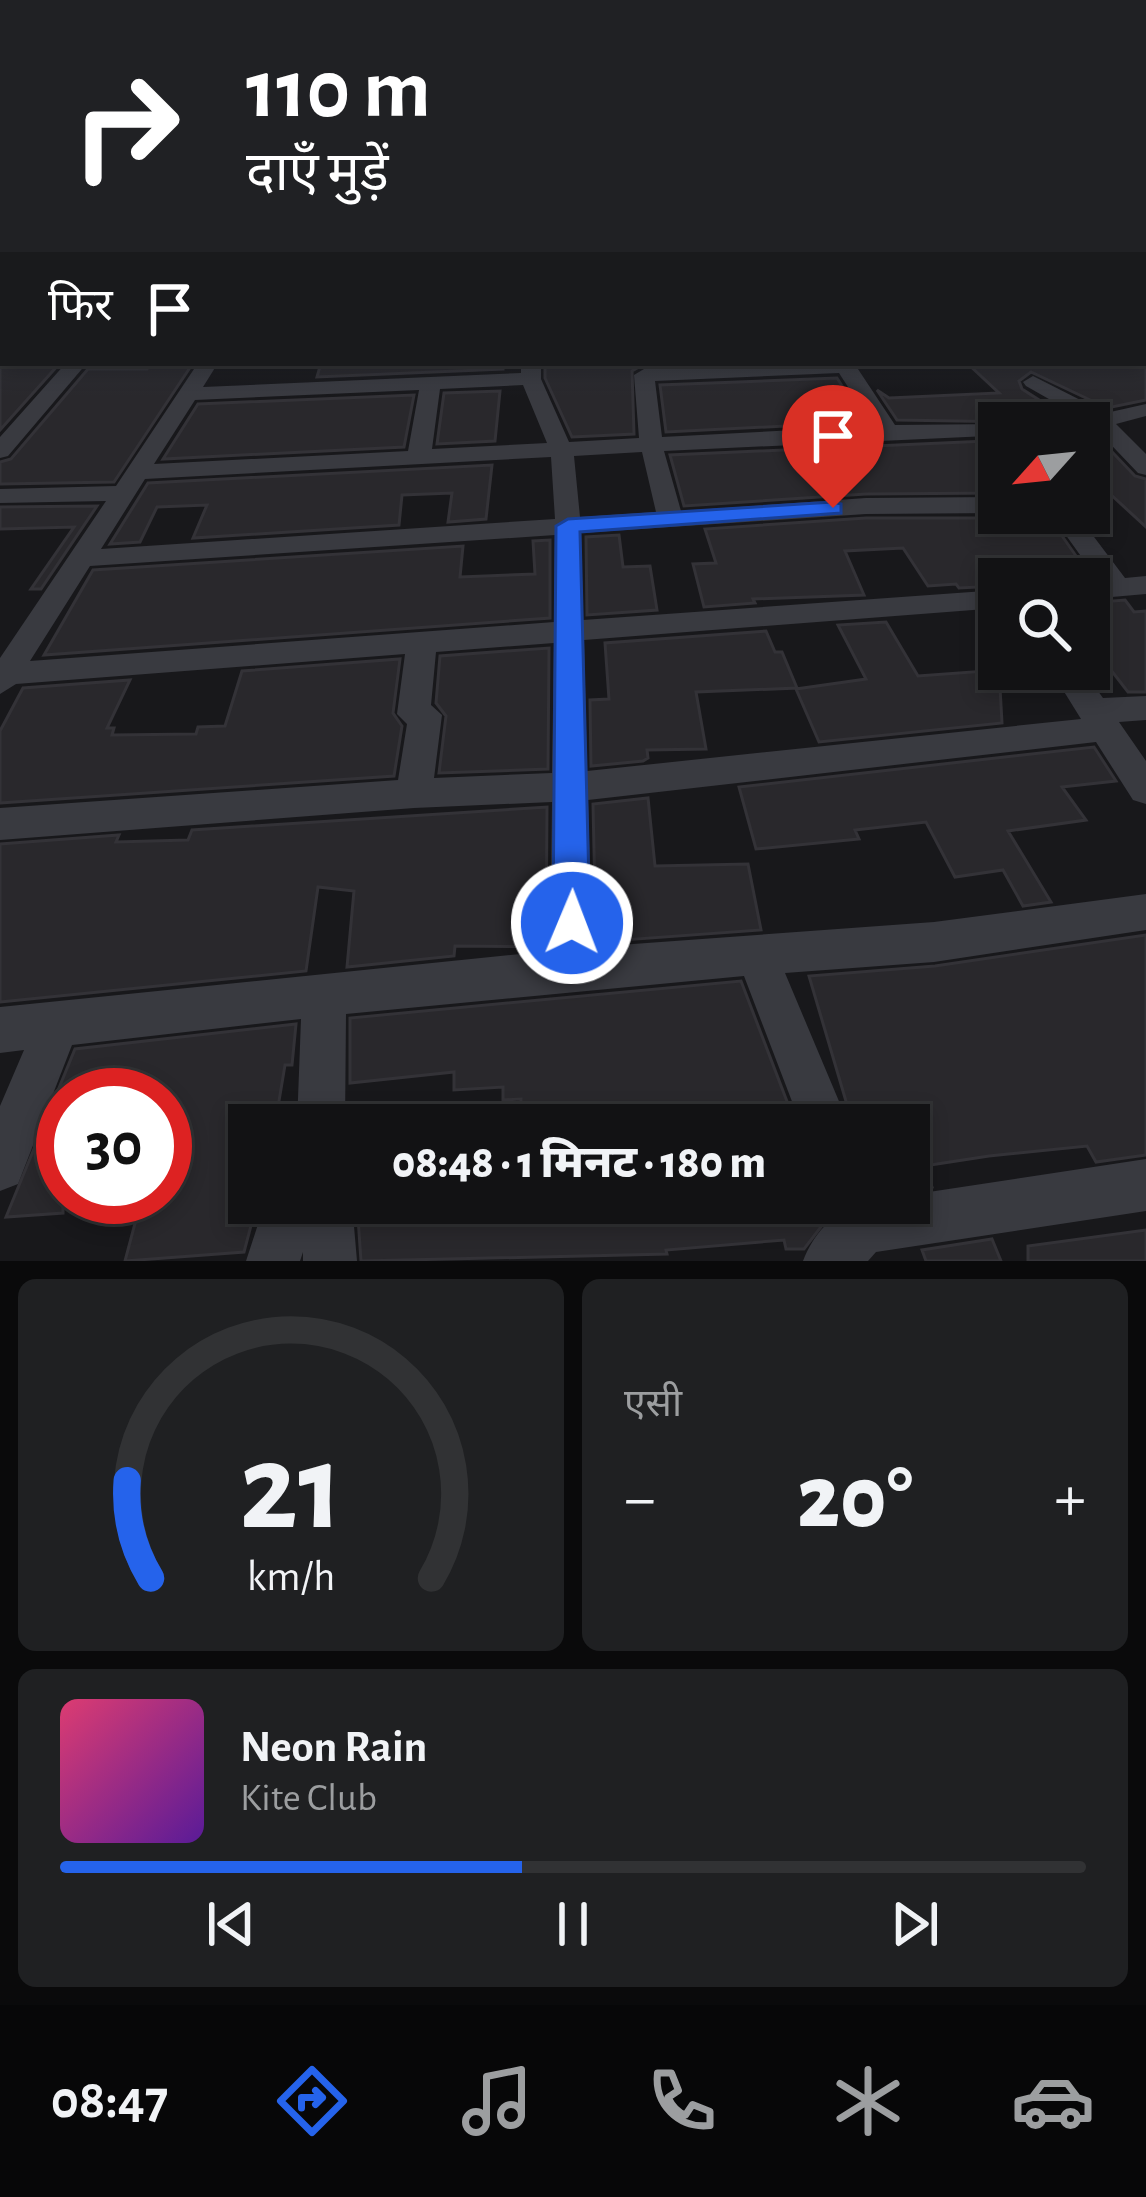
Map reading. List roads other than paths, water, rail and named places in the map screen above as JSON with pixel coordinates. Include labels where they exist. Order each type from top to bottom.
[{"type":"street","points":[[0,451],[73,366]]},
{"type":"street","points":[[3,679],[206,366]]},
{"type":"street","points":[[671,519],[651,444],[641,369],[746,366]]},
{"type":"street","points":[[845,366],[888,431]]},
{"type":"street","points":[[188,394],[370,375],[430,384],[531,371],[562,452],[568,526],[571,969]]},
{"type":"street","points":[[1033,382],[1064,402]]},
{"type":"street","points":[[419,456],[430,384]]},
{"type":"street","points":[[1110,418],[1146,410]]},
{"type":"street","points":[[0,496],[419,456],[978,429]]},
{"type":"street","points":[[1110,436],[1146,468]]},
{"type":"street","points":[[77,559],[866,506],[978,505]]},
{"type":"street","points":[[1078,534],[1118,588]]},
{"type":"street","points":[[3,679],[978,601]]},
{"type":"street","points":[[414,793],[424,716],[414,714],[421,645]]},
{"type":"street","points":[[1080,690],[1146,790]]},
{"type":"street","points":[[0,824],[414,793],[573,787],[1100,721],[1146,709]]},
{"type":"street","points":[[0,1030],[571,969],[934,942],[1146,912]]},
{"type":"street","points":[[758,956],[817,1104]]},
{"type":"street","points":[[321,1104],[324,997]]},
{"type":"street","points":[[0,1166],[57,1025]]},
{"type":"street","points":[[849,1230],[1146,1186]]},
{"type":"street","points":[[273,1261],[284,1224]]},
{"type":"street","points":[[327,1224],[330,1261]]}]
